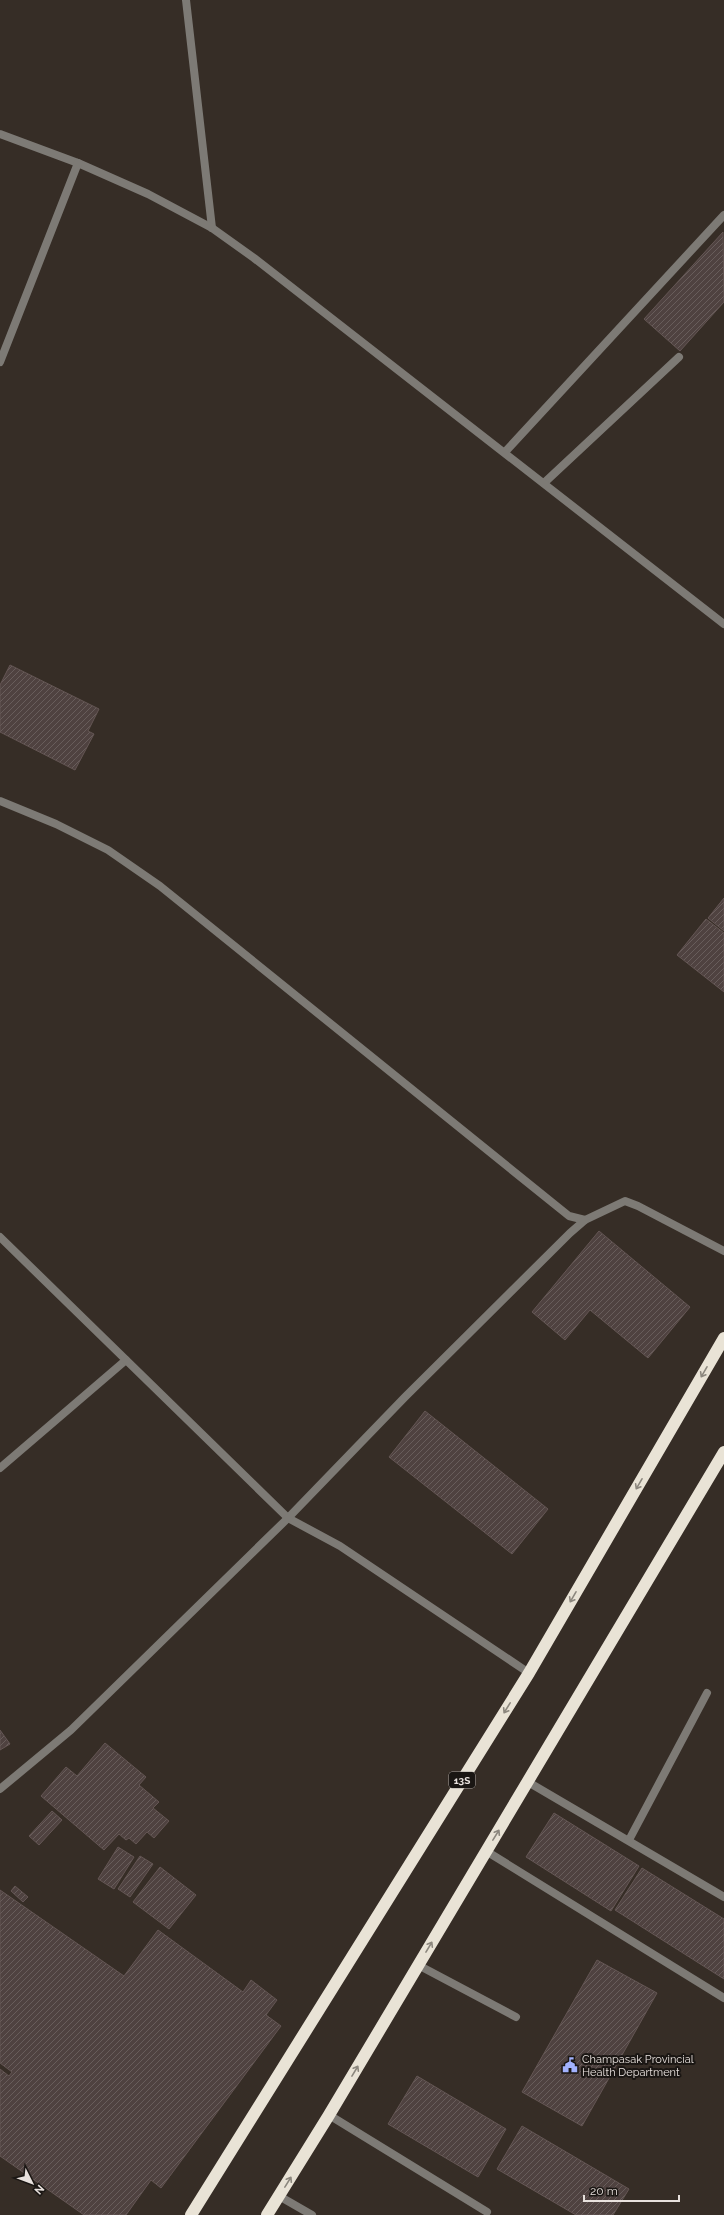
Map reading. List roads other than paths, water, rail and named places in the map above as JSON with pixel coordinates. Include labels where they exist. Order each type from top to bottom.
[{"type":"highway","name":"13S","points":[[191,2215],[529,1673],[724,1338]]},
{"type":"highway","points":[[267,2215],[329,2115],[724,1452]]},
{"type":"street","points":[[186,0],[212,228]]},
{"type":"street","points":[[0,134],[78,163],[148,194],[212,228],[254,258],[505,452],[724,624]]},
{"type":"street","points":[[0,362],[78,163]]},
{"type":"street","points":[[505,452],[724,215]]},
{"type":"street","points":[[544,483],[679,357]]},
{"type":"street","points":[[0,800],[56,824],[108,850],[160,886],[569,1216],[585,1220]]},
{"type":"street","points":[[0,1788],[71,1730],[288,1518],[405,1397],[570,1233],[585,1220],[625,1201],[638,1206],[724,1251]]},
{"type":"street","points":[[0,1237],[288,1518],[340,1546],[529,1673]]},
{"type":"street","points":[[0,1468],[126,1360]]},
{"type":"street","points":[[629,1840],[707,1693]]},
{"type":"street","points":[[528,1782],[724,1897]]},
{"type":"street","points":[[486,1851],[724,1998]]},
{"type":"street","points":[[418,1964],[516,2017]]},
{"type":"street","points":[[329,2115],[487,2212]]},
{"type":"street","points":[[279,2196],[312,2215]]},
{"type":"place","name":"Champasak Provincial Health Department","points":[[570,2065]]}]
